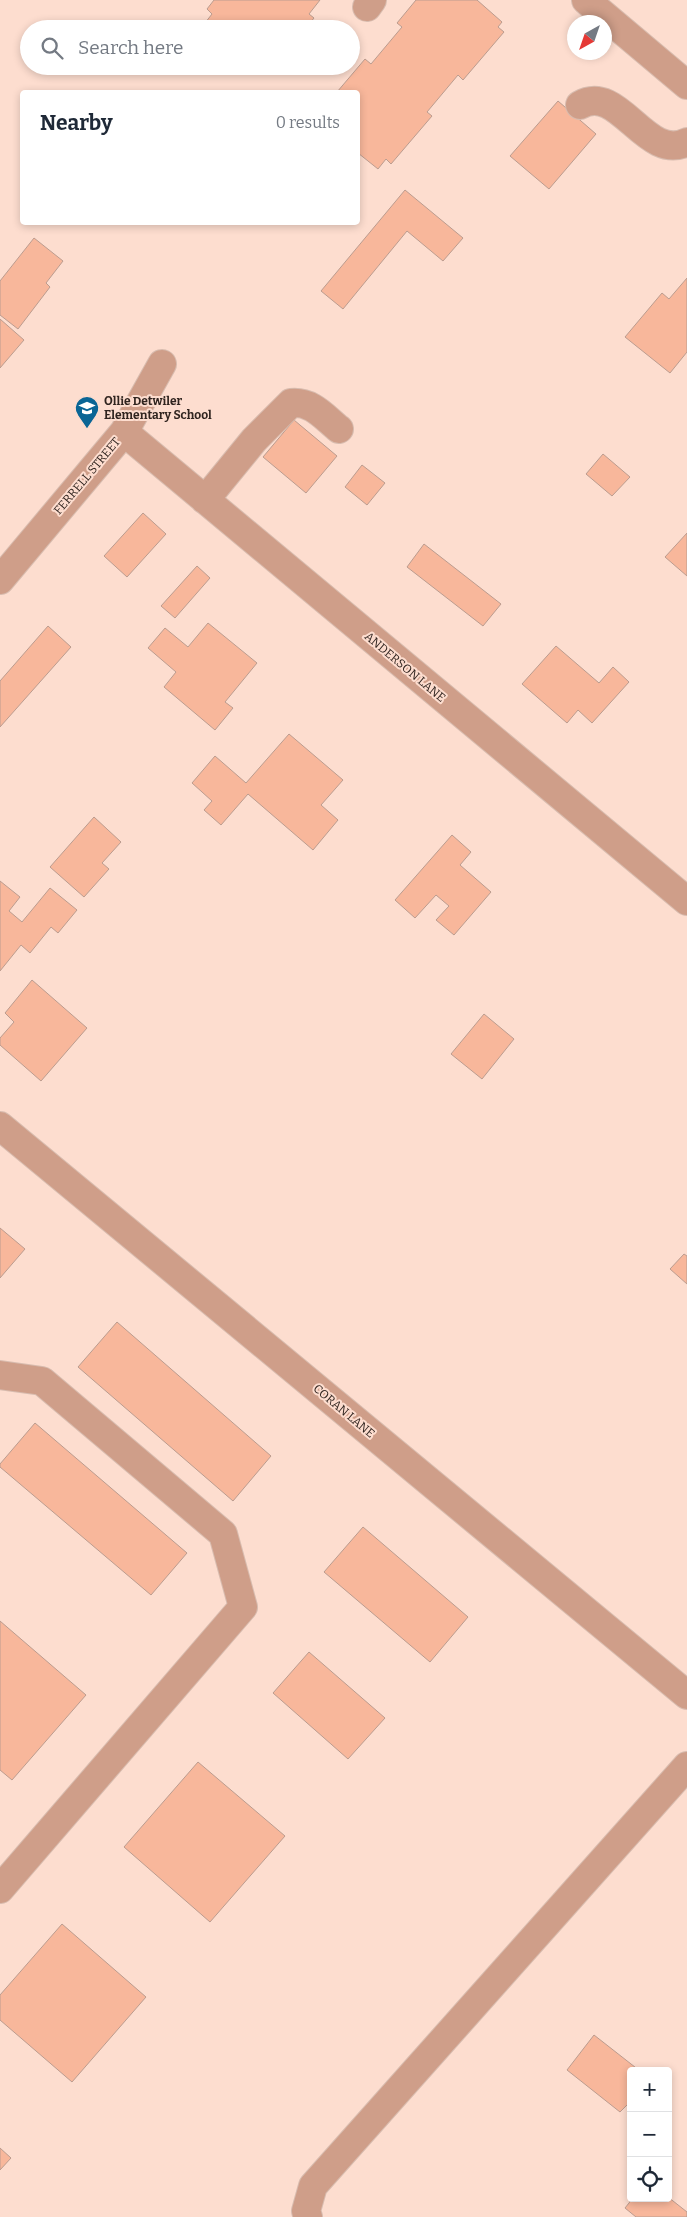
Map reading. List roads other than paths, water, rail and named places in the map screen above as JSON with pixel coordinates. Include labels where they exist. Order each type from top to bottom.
[{"type":"street","points":[[586,0],[687,85]]},
{"type":"street","points":[[580,105],[589,100],[607,102],[638,128],[662,144],[678,147],[687,142]]},
{"type":"street","name":"FERRELL STREET","points":[[0,580],[124,432],[162,364]]},
{"type":"street","points":[[205,500],[254,440],[291,403],[298,402],[312,406],[339,430]]},
{"type":"street","name":"ANDERSON LANE","points":[[124,432],[687,901]]},
{"type":"street","name":"CORAN LANE","points":[[0,1126],[687,1695]]},
{"type":"street","points":[[0,1376],[42,1381],[223,1534],[243,1607],[0,1890]]},
{"type":"street","points":[[308,2217],[306,2211],[313,2186],[687,1766]]},
{"type":"place","name":"Ollie Detwiler Elementary School","points":[[87,429]]}]
